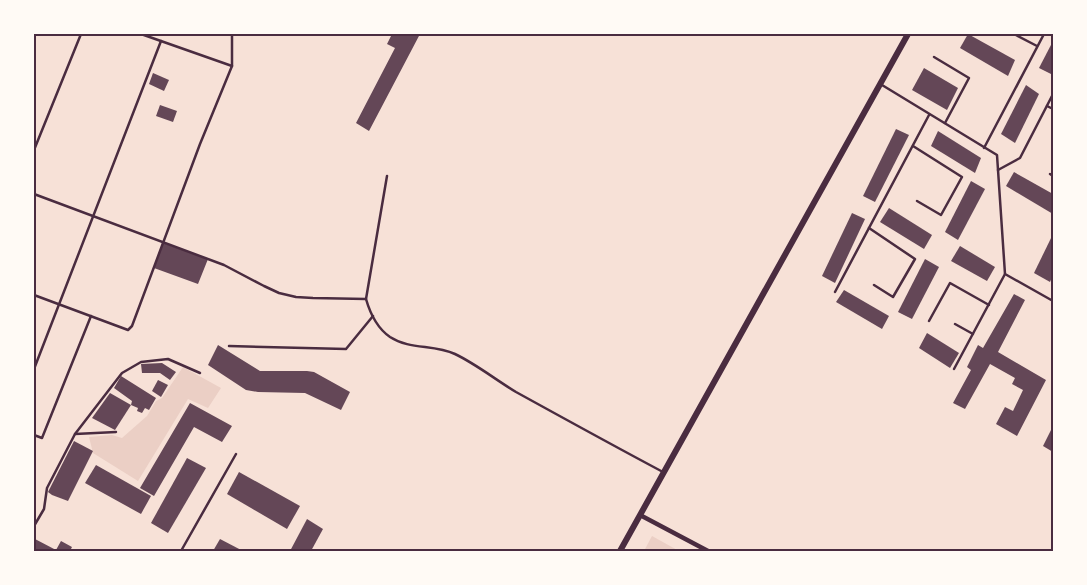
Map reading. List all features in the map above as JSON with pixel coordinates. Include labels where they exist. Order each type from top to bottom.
[{"type":"main road","points":[[620,551],[908,34]]},
{"type":"street","points":[[640,515],[708,551]]},
{"type":"lane","points":[[34,150],[81,34]]},
{"type":"lane","points":[[141,34],[232,66]]},
{"type":"lane","points":[[34,294],[128,330],[132,326],[200,144],[232,66],[232,34]]},
{"type":"lane","points":[[1014,34],[1037,46]]},
{"type":"lane","points":[[984,148],[1044,34]]},
{"type":"lane","points":[[34,369],[161,41]]},
{"type":"lane","points":[[934,57],[969,78],[944,123]]},
{"type":"lane","points":[[880,85],[997,155],[1005,274],[954,369]]},
{"type":"lane","points":[[998,170],[1020,158],[1053,94]]},
{"type":"lane","points":[[1047,106],[1053,109]]},
{"type":"lane","points":[[835,292],[930,114]]},
{"type":"lane","points":[[913,146],[962,177],[940,216],[917,201]]},
{"type":"lane","points":[[387,176],[366,299],[378,327],[402,344],[440,349],[467,360],[515,391],[664,473]]},
{"type":"lane","points":[[34,194],[224,265],[280,293],[296,297],[366,299]]},
{"type":"lane","points":[[869,228],[915,259],[893,297],[874,285]]},
{"type":"lane","points":[[1005,274],[1053,301]]},
{"type":"lane","points":[[929,321],[950,283],[989,305]]},
{"type":"lane","points":[[34,434],[42,438],[91,316]]},
{"type":"lane","points":[[346,349],[372,316]]},
{"type":"lane","points":[[955,324],[973,334]]},
{"type":"lane","points":[[229,346],[346,349],[280,348],[229,346]]},
{"type":"lane","points":[[34,526],[44,509],[47,488],[75,434],[122,372],[141,362],[168,359],[200,374]]},
{"type":"lane","points":[[75,434],[116,432]]},
{"type":"lane","points":[[181,551],[236,454]]},
{"type":"shaded area","points":[[183,367],[221,388],[208,408],[188,399],[138,481],[93,453],[89,437],[112,435],[122,438],[147,416],[156,401],[162,398]]},
{"type":"shaded area","points":[[652,536],[679,551],[644,551]]},
{"type":"building","points":[[392,34],[420,34],[369,131],[356,123],[395,48],[387,44]]},
{"type":"building","points":[[968,34],[1015,60],[1008,76],[960,48]]},
{"type":"building","points":[[1053,41],[1053,75],[1039,68]]},
{"type":"building","points":[[924,68],[958,88],[947,110],[912,90]]},
{"type":"building","points":[[153,73],[169,80],[164,91],[149,84]]},
{"type":"building","points":[[1026,85],[1039,94],[1015,143],[1001,134]]},
{"type":"building","points":[[160,105],[177,111],[173,122],[156,116]]},
{"type":"building","points":[[896,129],[909,135],[875,202],[863,196]]},
{"type":"building","points":[[938,131],[981,158],[975,173],[931,146]]},
{"type":"building","points":[[1014,172],[1053,194],[1053,214],[1006,186]]},
{"type":"building","points":[[971,181],[985,189],[958,240],[945,232]]},
{"type":"building","points":[[889,208],[932,235],[924,249],[880,222]]},
{"type":"building","points":[[852,213],[865,219],[835,283],[822,276]]},
{"type":"building","points":[[1053,234],[1053,275],[1050,282],[1034,273]]},
{"type":"building","points":[[163,243],[208,259],[198,284],[154,268]]},
{"type":"building","points":[[960,246],[995,267],[987,281],[951,261]]},
{"type":"building","points":[[925,259],[939,267],[912,319],[898,312]]},
{"type":"building","points":[[844,290],[889,316],[882,329],[836,302]]},
{"type":"building","points":[[1014,294],[1025,300],[998,352],[1046,380],[1017,436],[996,424],[1005,407],[1013,411],[1023,390],[1012,384],[1015,378],[990,364],[965,409],[953,403],[971,370],[967,367],[978,345],[983,348]]},
{"type":"building","points":[[927,333],[959,353],[950,368],[919,348]]},
{"type":"building","points":[[218,345],[260,371],[314,372],[350,392],[341,410],[305,393],[246,390],[208,365]]},
{"type":"building","points":[[162,363],[176,372],[170,380],[160,373],[142,373],[141,364]]},
{"type":"building","points":[[121,376],[156,398],[149,410],[145,408],[142,413],[137,411],[138,408],[131,405],[132,401],[114,388]]},
{"type":"building","points":[[158,380],[168,385],[161,397],[152,391]]},
{"type":"building","points":[[110,393],[131,405],[115,430],[92,418]]},
{"type":"building","points":[[190,403],[232,426],[222,442],[194,427],[154,496],[140,488]]},
{"type":"building","points":[[1053,426],[1053,452],[1043,446]]},
{"type":"building","points":[[74,441],[93,451],[68,501],[48,492]]},
{"type":"building","points":[[187,458],[206,468],[168,533],[151,523]]},
{"type":"building","points":[[96,465],[151,496],[141,514],[85,483]]},
{"type":"building","points":[[239,472],[300,506],[287,529],[227,494]]},
{"type":"building","points":[[307,519],[323,529],[311,551],[290,551]]},
{"type":"building","points":[[35,539],[56,550],[61,541],[72,547],[70,551],[34,551]]},
{"type":"building","points":[[220,539],[243,551],[213,551]]}]
